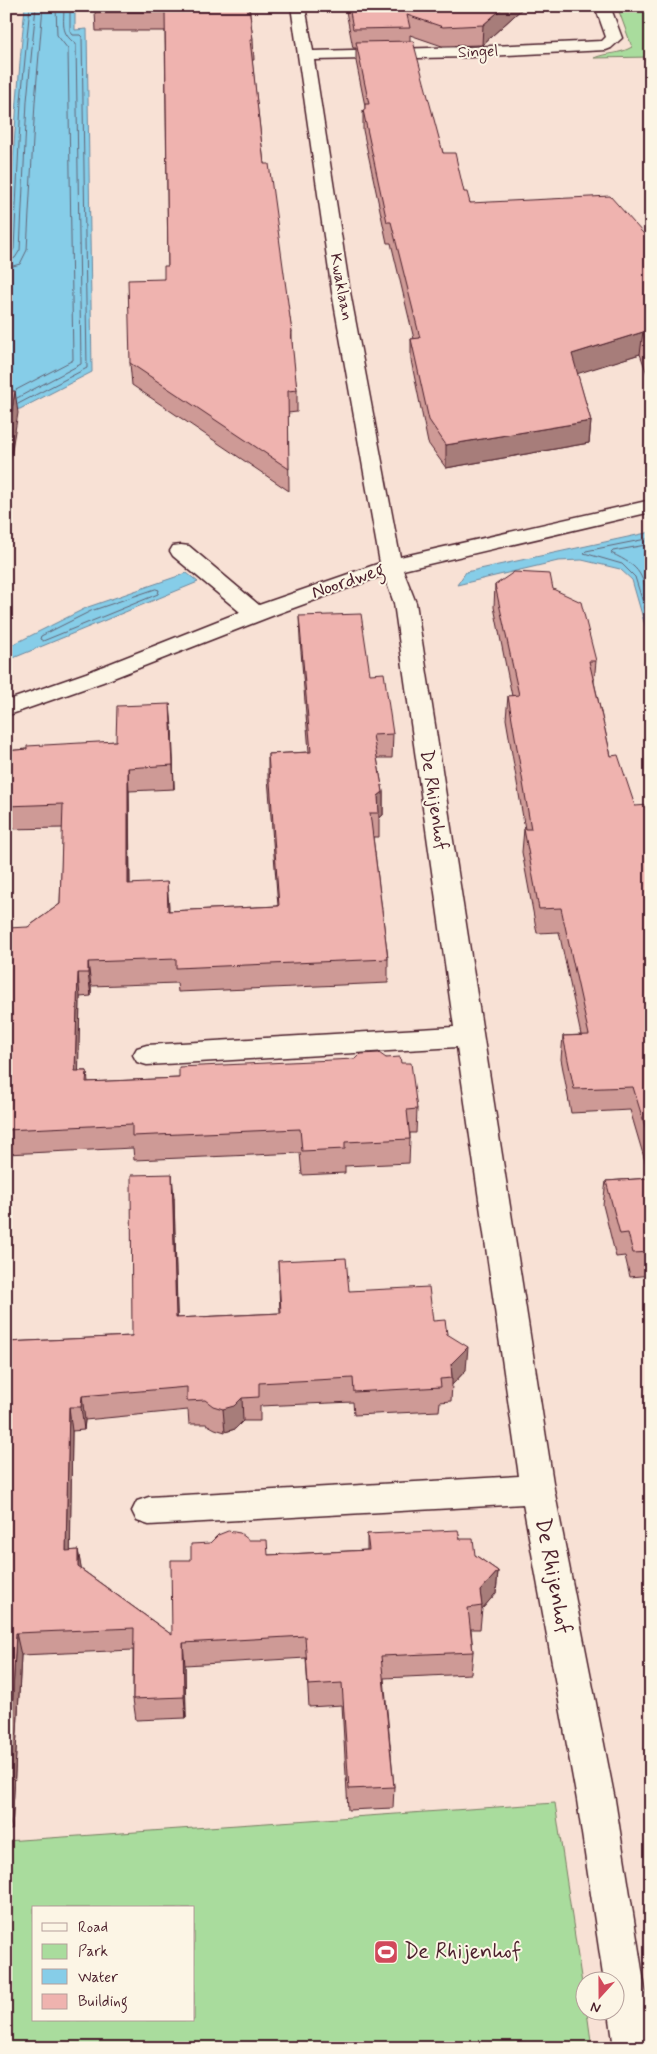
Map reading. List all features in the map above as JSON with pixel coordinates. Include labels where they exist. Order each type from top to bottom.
[{"type":"street","name":"Kwaklaan","points":[[298,6],[341,292],[391,566]]},
{"type":"street","name":"Singel","points":[[306,56],[469,52],[606,45],[614,38],[602,6]]},
{"type":"street","name":"Noordweg","points":[[6,709],[56,692],[255,613],[391,566],[533,531],[651,506]]},
{"type":"street","points":[[181,551],[255,613]]},
{"type":"street","name":"De Rhijenhof","points":[[391,566],[405,603],[537,1489],[596,1800],[634,2048]]},
{"type":"street","name":"Noordweg","points":[[6,720],[56,692]]},
{"type":"street","points":[[147,1055],[470,1036]]},
{"type":"street","points":[[149,1511],[537,1489]]},
{"type":"green space","points":[[617,6],[651,6],[651,57],[594,58],[632,47]]},
{"type":"green space","name":"De Rhijenhof","points":[[555,1803],[580,1972],[574,1972],[574,2022],[588,2022],[592,2048],[6,2048],[6,1841]]},
{"type":"water","points":[[25,6],[75,6],[75,30],[87,29],[92,372],[20,409],[6,411],[11,208]]},
{"type":"water","points":[[651,532],[651,646],[632,580],[620,569],[582,560],[558,561],[457,585],[466,572]]},
{"type":"water","points":[[187,573],[198,582],[6,661],[6,648],[88,607]]},
{"type":"building","points":[[95,6],[249,6],[253,40],[250,40],[264,164],[269,164],[292,332],[297,390],[288,391],[289,469],[130,363],[128,280],[164,279],[164,266],[168,266],[165,12],[95,12]]},
{"type":"building","points":[[349,6],[505,6],[483,25],[443,27],[407,15],[410,28],[353,29]]},
{"type":"building","points":[[413,41],[443,153],[455,153],[464,192],[467,192],[470,203],[610,196],[651,242],[651,356],[643,332],[572,354],[591,421],[446,445],[429,420],[411,339],[420,338],[391,222],[387,222],[363,110],[365,110],[365,104],[369,104],[356,42]]},
{"type":"building","points":[[6,391],[15,391],[6,446]]},
{"type":"building","points":[[514,572],[550,574],[553,589],[581,602],[596,661],[589,661],[611,756],[618,755],[635,806],[649,805],[651,812],[651,1146],[633,1087],[574,1089],[563,1036],[589,1035],[561,908],[539,909],[524,829],[531,829],[508,696],[519,695],[495,585]]},
{"type":"building","points":[[361,614],[370,674],[384,673],[393,734],[373,735],[383,792],[378,796],[379,813],[370,813],[388,959],[176,968],[176,959],[88,962],[88,973],[78,973],[75,1071],[87,1071],[86,1082],[179,1078],[179,1067],[355,1059],[360,1054],[379,1053],[386,1058],[400,1057],[401,1063],[411,1063],[417,1109],[407,1110],[410,1139],[345,1142],[345,1149],[302,1151],[300,1129],[132,1136],[132,1124],[6,1130],[7,928],[28,927],[60,904],[63,804],[6,806],[6,751],[27,749],[27,746],[116,741],[117,706],[170,704],[173,765],[128,768],[128,884],[167,882],[168,911],[279,906],[268,754],[311,752],[299,616]]},
{"type":"building","points":[[172,1174],[176,1318],[281,1313],[278,1261],[346,1258],[349,1291],[429,1287],[433,1321],[445,1320],[447,1334],[468,1347],[451,1364],[452,1378],[440,1379],[441,1387],[354,1392],[353,1378],[259,1383],[259,1397],[242,1398],[234,1406],[223,1409],[213,1406],[205,1400],[187,1401],[187,1387],[82,1396],[81,1407],[69,1407],[66,1551],[78,1550],[78,1567],[172,1635],[171,1560],[191,1560],[191,1544],[210,1543],[218,1535],[228,1531],[240,1533],[249,1540],[267,1540],[268,1555],[369,1550],[367,1534],[458,1530],[460,1539],[473,1539],[475,1555],[498,1571],[480,1591],[482,1606],[468,1608],[473,1652],[381,1656],[394,1787],[349,1789],[342,1683],[308,1685],[305,1636],[183,1643],[184,1697],[133,1699],[134,1628],[16,1633],[6,1809],[6,1342],[132,1336],[131,1175]]},
{"type":"building","points":[[651,1178],[651,1252],[633,1253],[628,1233],[620,1234],[606,1181]]},
{"type":"place","name":"De Rhijenhof","points":[[386,1952]]}]
